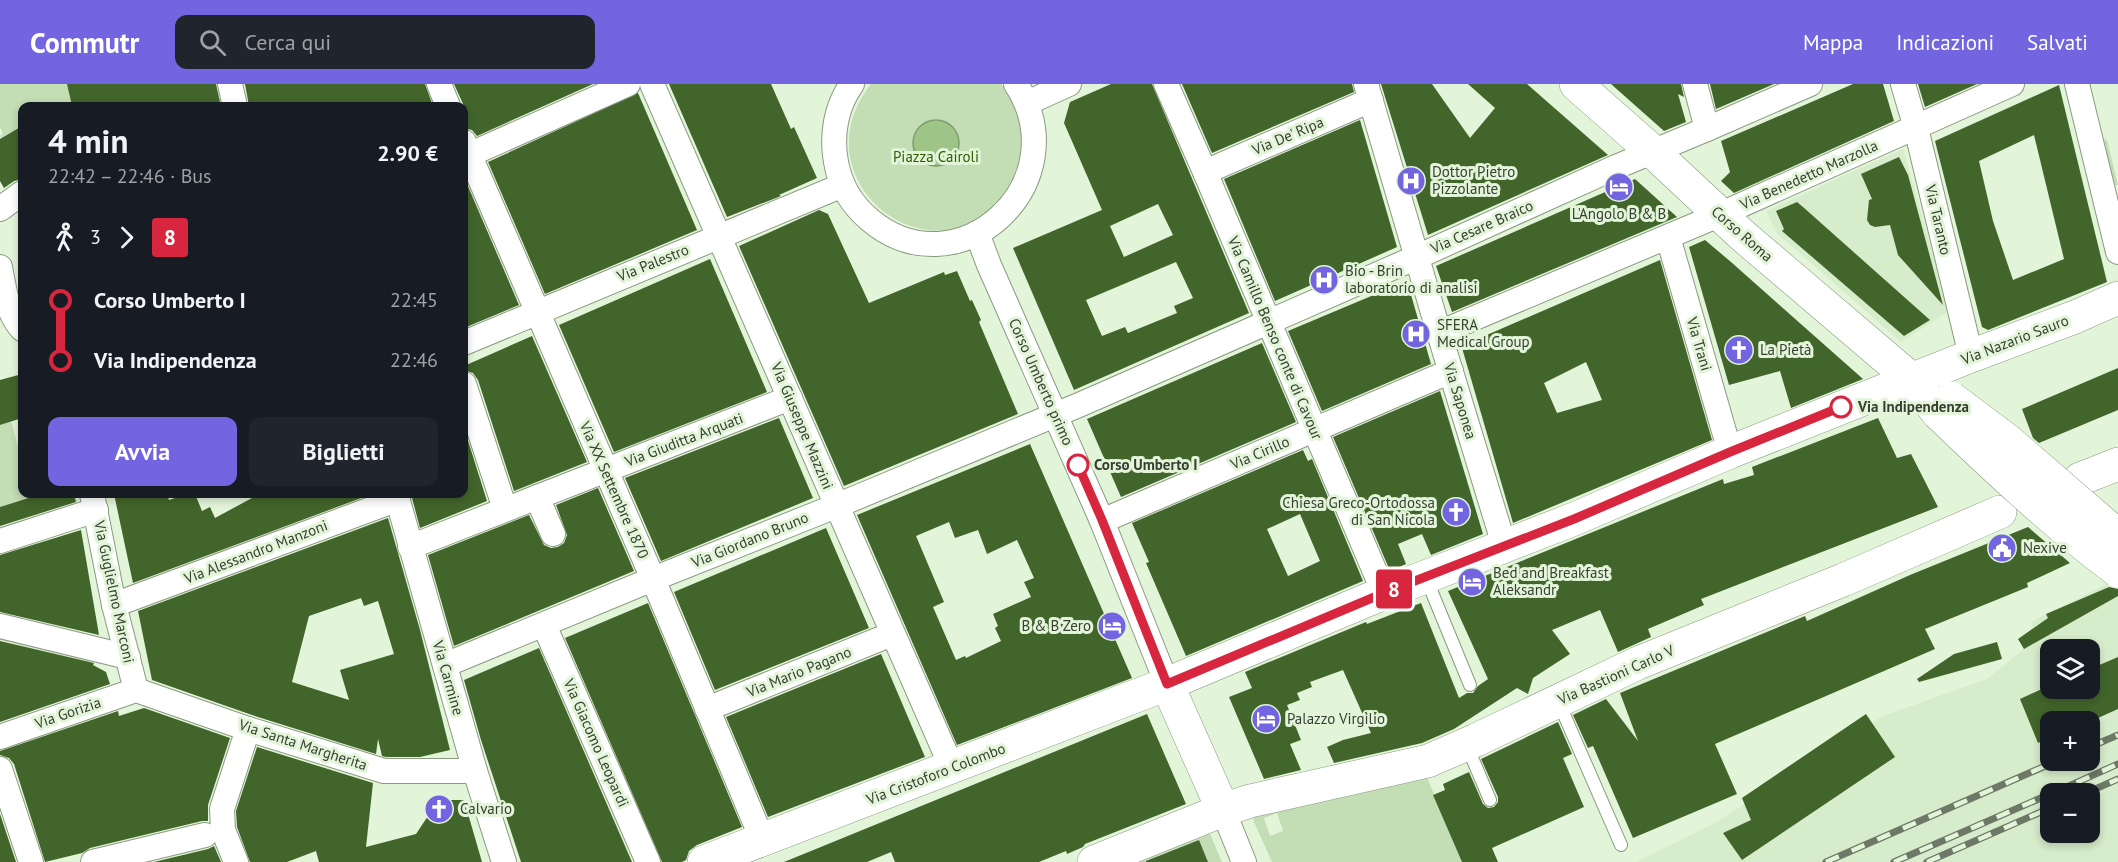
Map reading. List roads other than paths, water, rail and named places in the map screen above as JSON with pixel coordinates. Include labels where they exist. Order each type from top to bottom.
[{"type":"street","points":[[439,84],[446,102]]},
{"type":"street","points":[[468,150],[628,84]]},
{"type":"street","name":"Via Giuseppe Mazzini","points":[[652,84],[952,768]]},
{"type":"street","points":[[852,84],[839,110],[834,130],[834,151],[843,185],[854,204],[864,215],[889,233],[933,243],[948,242],[977,233],[1003,216],[1022,191],[1028,176],[1034,146],[1034,130],[1021,93],[1070,84]]},
{"type":"street","name":"Via Camillo Benso conte di Cavour","points":[[1166,84],[1384,593]]},
{"type":"street","name":"Corso Roma","points":[[1576,84],[1652,151],[1719,215],[1911,379],[1945,405]]},
{"type":"street","points":[[1695,84],[1707,129]]},
{"type":"street","name":"Via Cesare Braico","points":[[1055,414],[1417,257],[1652,151],[1810,84]]},
{"type":"street","name":"Via Taranto","points":[[1903,84],[1916,128],[1971,356]]},
{"type":"street","name":"Via Benedetto Marzolla","points":[[1439,333],[1719,215],[2012,84]]},
{"type":"street","points":[[2077,84],[2118,252]]},
{"type":"street","name":"Via De' Ripa","points":[[1205,172],[1369,92]]},
{"type":"street","name":"Via Saponea","points":[[1369,92],[1504,545]]},
{"type":"street","name":"Via XX Settembre 1870","points":[[468,158],[653,579],[762,839]]},
{"type":"street","name":"Via Palestro","points":[[468,341],[843,185]]},
{"type":"street","points":[[0,209],[18,196]]},
{"type":"street","name":"Corso Umberto primo","points":[[977,233],[1102,520],[1167,684],[1244,862]]},
{"type":"street","name":"Via Trani","points":[[1668,237],[1730,452]]},
{"type":"street","points":[[0,267],[6,296],[18,324]]},
{"type":"street","name":"Via Nazario Sauro","points":[[1911,379],[2075,317],[2118,298]]},
{"type":"street","name":"Via Cirillo","points":[[1102,520],[1451,371]]},
{"type":"street","points":[[1167,684],[1425,576],[1574,519],[1730,452],[1911,379]]},
{"type":"street","points":[[468,396],[505,509]]},
{"type":"street","name":"Via Giuditta Arquati","points":[[410,547],[790,398]]},
{"type":"street","points":[[1945,405],[2007,440],[2118,536]]},
{"type":"street","points":[[1945,405],[1989,462],[2081,543],[2118,571]]},
{"type":"street","name":"Via Giordano Bruno","points":[[445,665],[1055,414]]},
{"type":"street","points":[[2080,479],[2118,464]]},
{"type":"street","points":[[537,497],[553,534]]},
{"type":"street","name":"Via Alessandro Manzoni","points":[[114,605],[392,498]]},
{"type":"street","name":"Via Carmine","points":[[398,498],[475,771],[504,862]]},
{"type":"street","points":[[0,541],[94,502]]},
{"type":"street","name":"Via Guglielmo Marconi","points":[[94,502],[114,605],[136,690]]},
{"type":"street","name":"Via Bastioni Carlo V","points":[[1094,862],[1250,801],[1428,761],[1638,663],[1843,580],[2000,512]]},
{"type":"street","name":"Via Giacomo Leopardi","points":[[544,625],[648,862]]},
{"type":"street","points":[[0,626],[128,657]]},
{"type":"street","name":"Via Mario Pagano","points":[[707,710],[892,634]]},
{"type":"street","name":"Via Cristoforo Colombo","points":[[704,862],[1167,684]]},
{"type":"street","name":"Via Santa Margherita","points":[[136,690],[248,729],[384,771],[475,771]]},
{"type":"street","name":"Via Gorizia","points":[[0,737],[136,690]]},
{"type":"street","points":[[236,862],[223,830],[222,809],[248,729]]},
{"type":"street","points":[[0,769],[31,862]]},
{"type":"street","points":[[93,862],[205,835]]},
{"type":"lane","points":[[1425,576],[1470,685]]},
{"type":"lane","points":[[1558,701],[1621,845]]},
{"type":"lane","points":[[1466,744],[1490,800]]},
{"type":"railway","points":[[2100,743],[2118,735]]},
{"type":"railway","points":[[2076,783],[2118,764]]},
{"type":"railway","points":[[1826,862],[2040,768]]},
{"type":"railway","points":[[2100,787],[2118,779]]},
{"type":"railway","points":[[1894,862],[2040,798]]},
{"type":"railway","points":[[1927,862],[2040,812]]},
{"type":"place","name":"Dottor Pietro Pizzolante","points":[[1411,181]]},
{"type":"place","name":"L'Angolo B & B","points":[[1619,187]]},
{"type":"place","name":"Bio - Brin laboratorio di analisi","points":[[1324,280]]},
{"type":"place","name":"SFERA Medical Group","points":[[1416,334]]},
{"type":"place","name":"La Pietà","points":[[1739,350]]},
{"type":"place","name":"Via Indipendenza","points":[[1841,407]]},
{"type":"place","name":"Corso Umberto I","points":[[1078,465]]},
{"type":"place","name":"Chiesa Greco-Ortodossa di San Nicola","points":[[1456,512]]},
{"type":"place","name":"Nexive","points":[[2002,548]]},
{"type":"place","name":"Bed and Breakfast Aleksandr","points":[[1472,582]]},
{"type":"place","name":"B & B Zero","points":[[1112,626]]},
{"type":"place","name":"Palazzo Virgilio","points":[[1266,719]]},
{"type":"place","name":"Calvario","points":[[439,809]]},
{"type":"park label","name":"Piazza Cairoli","points":[[936,157]]}]
